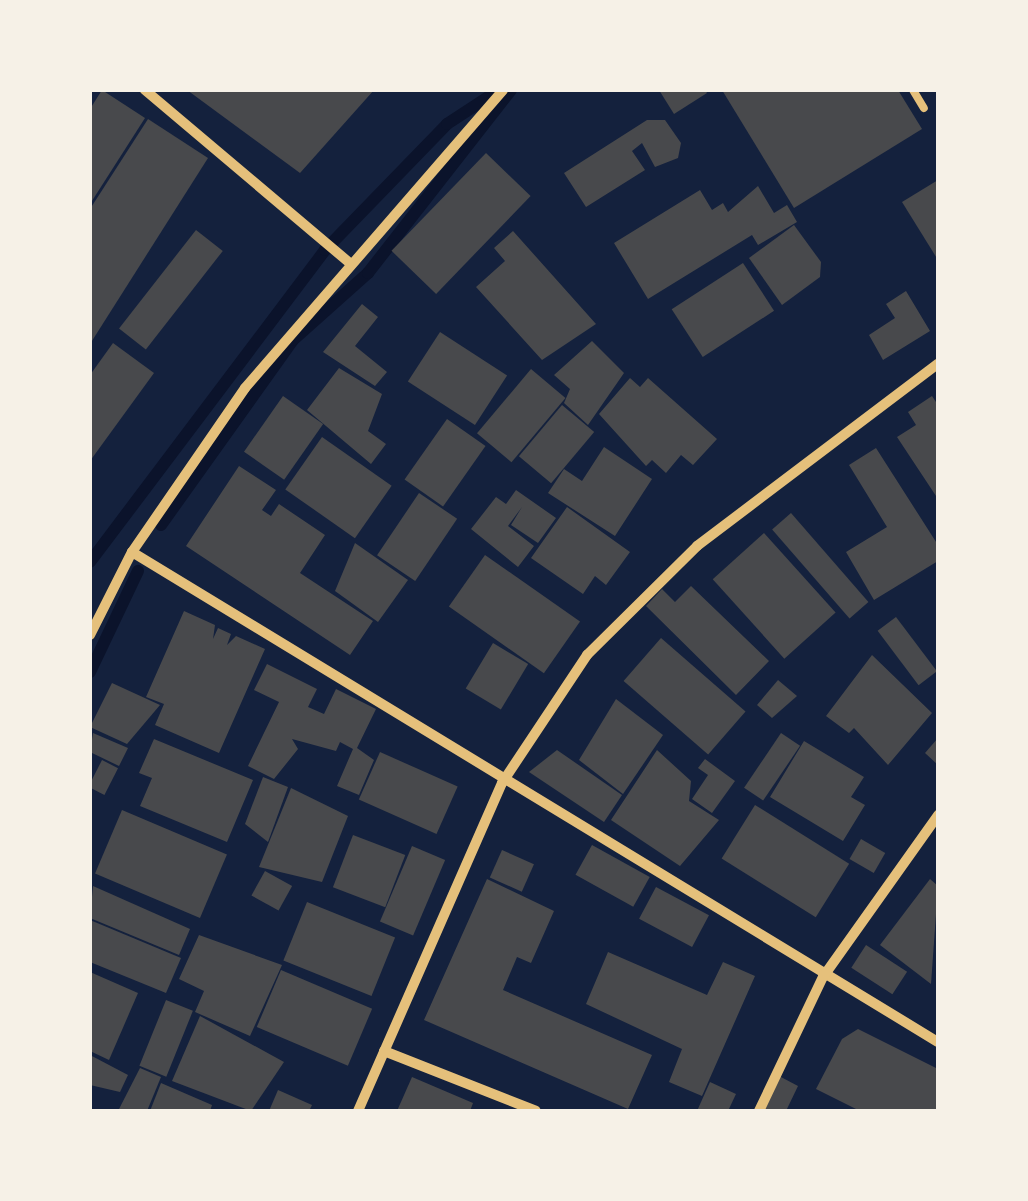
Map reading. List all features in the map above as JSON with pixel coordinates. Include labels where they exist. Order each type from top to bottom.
[{"type":"street","points":[[145,90],[352,264]]},
{"type":"street","points":[[90,635],[132,552],[245,388],[503,90]]},
{"type":"street","points":[[358,1111],[502,784],[552,702],[643,593],[938,364]]},
{"type":"street","points":[[132,552],[502,784],[938,1042]]},
{"type":"street","points":[[759,1111],[823,977],[938,814]]},
{"type":"street","points":[[384,1050],[536,1111]]},
{"type":"lane","points":[[913,90],[924,108]]},
{"type":"building","points":[[102,90],[145,118],[90,204],[90,109]]},
{"type":"building","points":[[187,90],[374,90],[300,173]]},
{"type":"building","points":[[659,90],[705,90],[707,93],[674,114]]},
{"type":"building","points":[[722,90],[898,90],[922,129],[794,208]]},
{"type":"building","points":[[148,119],[208,158],[90,344],[90,209]]},
{"type":"building","points":[[647,120],[665,120],[681,143],[678,158],[655,167],[642,143],[632,151],[645,170],[586,207],[564,173]]},
{"type":"building","points":[[486,153],[531,196],[436,294],[392,251]]},
{"type":"building","points":[[938,180],[938,260],[902,202]]},
{"type":"building","points":[[758,186],[774,213],[787,205],[797,222],[758,245],[752,235],[648,299],[614,243],[700,190],[712,210],[723,203],[728,212]]},
{"type":"building","points":[[794,225],[821,262],[820,277],[782,305],[749,258]]},
{"type":"building","points":[[196,230],[223,251],[146,349],[119,329]]},
{"type":"building","points":[[513,231],[596,324],[542,360],[476,287],[505,261],[494,248]]},
{"type":"building","points":[[743,263],[774,311],[703,357],[672,309]]},
{"type":"building","points":[[906,291],[930,331],[883,360],[869,335],[895,318],[886,304]]},
{"type":"building","points":[[362,304],[378,317],[355,346],[387,372],[375,386],[323,352]]},
{"type":"building","points":[[440,332],[507,376],[475,425],[408,381]]},
{"type":"building","points":[[592,341],[624,373],[588,425],[564,403],[570,389],[554,375]]},
{"type":"building","points":[[113,343],[154,373],[90,461],[90,375]]},
{"type":"building","points":[[339,368],[382,394],[368,431],[386,444],[371,464],[307,410]]},
{"type":"building","points":[[531,369],[565,398],[511,462],[477,433]]},
{"type":"building","points":[[630,378],[640,387],[648,378],[717,439],[693,465],[681,455],[666,473],[652,460],[646,466],[599,414]]},
{"type":"building","points":[[283,396],[323,424],[284,480],[244,452]]},
{"type":"building","points":[[932,396],[938,405],[938,499],[897,437],[916,425],[908,412]]},
{"type":"building","points":[[562,405],[594,432],[551,483],[519,456]]},
{"type":"building","points":[[447,419],[486,446],[443,507],[405,480]]},
{"type":"building","points":[[322,437],[392,486],[355,538],[285,489]]},
{"type":"building","points":[[604,447],[652,479],[615,536],[548,493],[564,469],[582,481]]},
{"type":"building","points":[[876,448],[938,545],[938,561],[874,600],[846,552],[887,527],[849,465]]},
{"type":"building","points":[[239,466],[276,490],[262,510],[271,516],[279,504],[325,535],[300,573],[373,621],[350,655],[186,546]]},
{"type":"building","points":[[516,490],[556,518],[538,543],[511,525],[522,507],[508,526],[534,546],[518,567],[471,529],[496,497],[506,504]]},
{"type":"building","points":[[419,493],[457,519],[415,581],[377,555]]},
{"type":"building","points":[[567,507],[630,552],[606,585],[595,576],[583,594],[531,558]]},
{"type":"building","points":[[791,513],[868,602],[850,618],[772,529]]},
{"type":"building","points":[[764,533],[836,613],[784,659],[713,579]]},
{"type":"building","points":[[355,543],[408,580],[378,622],[335,591]]},
{"type":"building","points":[[485,555],[580,622],[544,673],[449,607]]},
{"type":"building","points":[[691,586],[769,661],[736,695],[646,606],[662,589],[675,602]]},
{"type":"building","points":[[184,611],[215,625],[213,639],[218,628],[231,634],[227,645],[236,636],[265,649],[219,753],[155,725],[164,704],[146,697]]},
{"type":"building","points":[[896,617],[937,671],[919,685],[878,631]]},
{"type":"building","points":[[661,638],[746,711],[708,754],[624,681]]},
{"type":"building","points":[[493,643],[528,664],[501,710],[466,688]]},
{"type":"building","points":[[872,655],[932,713],[888,765],[854,728],[849,733],[826,716]]},
{"type":"building","points":[[267,664],[317,689],[308,707],[324,714],[336,689],[376,709],[357,748],[374,760],[359,795],[337,786],[353,749],[340,742],[336,751],[292,739],[298,749],[274,779],[248,766],[279,702],[254,690]]},
{"type":"building","points":[[778,680],[797,696],[772,718],[757,705]]},
{"type":"building","points":[[112,683],[160,705],[127,744],[90,727]]},
{"type":"building","points":[[616,699],[663,735],[623,794],[579,760]]},
{"type":"building","points":[[93,733],[128,748],[119,766],[90,752]]},
{"type":"building","points":[[781,733],[800,746],[763,801],[744,788]]},
{"type":"building","points":[[938,738],[938,765],[925,753]]},
{"type":"building","points":[[154,739],[253,780],[227,842],[140,806],[152,778],[139,773]]},
{"type":"building","points":[[804,741],[864,777],[851,797],[865,805],[843,841],[770,797]]},
{"type":"building","points":[[557,750],[622,795],[604,822],[529,772]]},
{"type":"building","points":[[657,750],[691,781],[689,801],[719,820],[680,866],[611,820]]},
{"type":"building","points":[[380,752],[458,787],[437,834],[359,800]]},
{"type":"building","points":[[705,759],[735,781],[712,813],[692,799],[708,775],[698,768]]},
{"type":"building","points":[[102,760],[118,768],[104,795],[90,788]]},
{"type":"building","points":[[263,777],[288,787],[268,842],[245,824]]},
{"type":"building","points":[[291,788],[348,816],[322,882],[259,867]]},
{"type":"building","points":[[755,805],[849,864],[816,917],[722,858]]},
{"type":"building","points":[[122,810],[227,855],[200,918],[95,874]]},
{"type":"building","points":[[353,835],[405,855],[385,907],[333,887]]},
{"type":"building","points":[[861,839],[885,853],[874,873],[850,859]]},
{"type":"building","points":[[592,845],[650,877],[633,907],[576,875]]},
{"type":"building","points":[[412,846],[445,860],[413,936],[380,921]]},
{"type":"building","points":[[502,850],[534,864],[522,892],[490,877]]},
{"type":"building","points":[[265,871],[292,886],[279,911],[251,895]]},
{"type":"building","points":[[487,879],[554,911],[531,963],[517,957],[503,990],[652,1055],[628,1109],[424,1020]]},
{"type":"building","points":[[930,879],[938,886],[931,984],[880,945]]},
{"type":"building","points":[[93,886],[190,929],[179,955],[90,918]]},
{"type":"building","points":[[656,887],[709,915],[692,947],[639,919]]},
{"type":"building","points":[[307,902],[395,938],[371,996],[283,960]]},
{"type":"building","points":[[90,920],[181,958],[166,993],[90,962]]},
{"type":"building","points":[[199,935],[282,965],[250,1036],[195,1012],[204,991],[179,979]]},
{"type":"building","points":[[866,945],[907,972],[892,994],[851,968]]},
{"type":"building","points":[[608,952],[707,995],[723,962],[755,976],[702,1096],[669,1082],[682,1049],[586,1004]]},
{"type":"building","points":[[281,970],[372,1009],[348,1066],[257,1027]]},
{"type":"building","points":[[90,972],[138,993],[109,1060],[90,1051]]},
{"type":"building","points":[[166,1000],[193,1011],[166,1077],[139,1066]]},
{"type":"building","points":[[200,1016],[284,1062],[251,1111],[172,1081]]},
{"type":"building","points":[[858,1029],[938,1069],[938,1111],[860,1111],[816,1089],[842,1039]]},
{"type":"building","points":[[90,1055],[128,1075],[120,1092],[90,1085]]},
{"type":"building","points":[[140,1068],[161,1077],[147,1111],[118,1111]]},
{"type":"building","points":[[779,1076],[798,1086],[786,1111],[762,1111]]},
{"type":"building","points":[[412,1077],[473,1103],[470,1111],[397,1111]]},
{"type":"building","points":[[710,1082],[736,1094],[728,1111],[697,1111]]},
{"type":"building","points":[[161,1083],[212,1105],[210,1111],[150,1111]]},
{"type":"building","points":[[278,1090],[312,1105],[309,1111],[269,1111]]},
{"type":"waterway","points":[[90,562],[325,250],[447,124],[499,90]]},
{"type":"waterway","points":[[161,525],[293,340],[368,273],[511,90]]},
{"type":"waterway","points":[[90,672],[138,571]]}]
